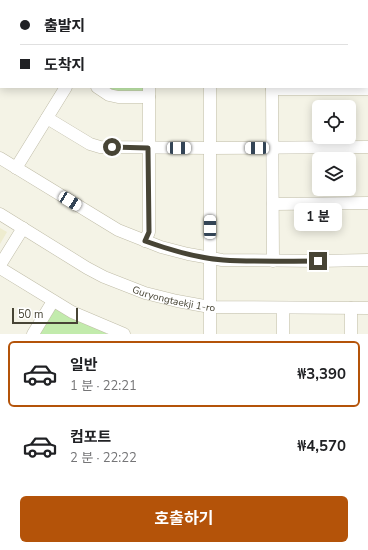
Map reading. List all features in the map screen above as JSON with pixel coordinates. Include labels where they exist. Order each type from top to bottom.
[{"type":"street","points":[[16,168],[65,88]]},
{"type":"street","points":[[98,88],[109,95],[118,97],[148,92],[149,232],[145,241]]},
{"type":"street","points":[[210,88],[210,334]]},
{"type":"street","points":[[273,260],[272,88],[368,89]]},
{"type":"street","points":[[47,118],[90,144],[100,147],[368,147]]},
{"type":"street","points":[[0,158],[118,230],[145,241],[174,250],[222,260],[368,260]]},
{"type":"street","points":[[273,204],[368,203]]},
{"type":"street","name":"Guryongtaekji 1-ro","points":[[0,214],[87,268],[121,284],[145,293],[210,307],[368,308]]},
{"type":"street","points":[[23,228],[0,266],[72,312],[107,331],[124,334]]},
{"type":"street","points":[[33,334],[53,301]]},
{"type":"street","points":[[283,308],[283,334]]},
{"type":"street","points":[[351,308],[351,334]]},
{"type":"shaded area","points":[[0,228],[7,232],[0,244]]},
{"type":"green space","points":[[102,88],[149,88],[149,97]]},
{"type":"green space","points":[[53,301],[108,328],[106,334],[33,334]]},
{"type":"route","points":[[112,147],[148,148],[149,232],[145,241],[188,254],[222,260],[318,261]]}]
